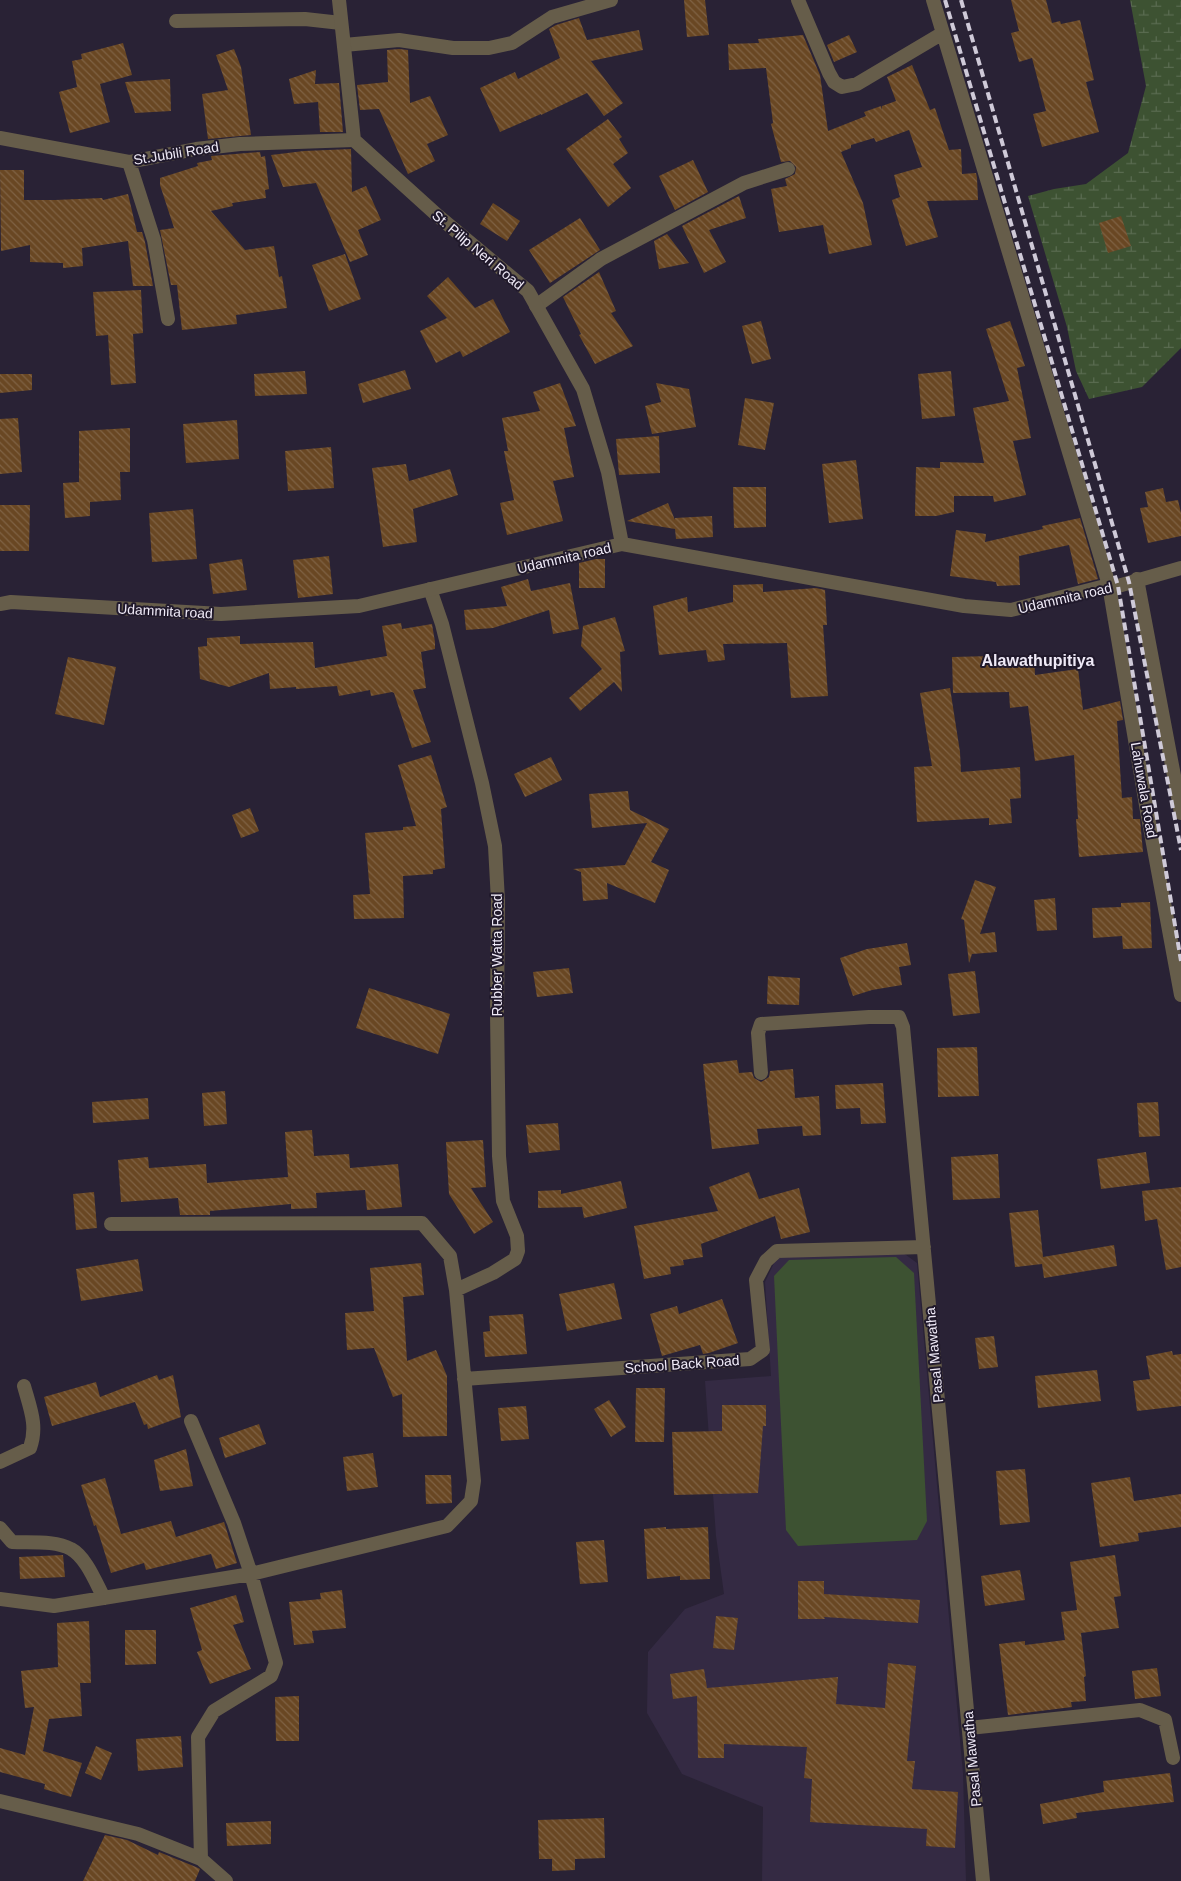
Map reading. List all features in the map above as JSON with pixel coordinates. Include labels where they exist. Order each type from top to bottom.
[{"type":"street","points":[[339,0],[354,140]]},
{"type":"street","points":[[344,45],[399,40],[453,48],[490,48],[512,43],[552,17],[611,0]]},
{"type":"street","points":[[798,0],[829,73],[834,82],[842,87],[857,84],[943,33]]},
{"type":"street","name":"Lahuwala Road","points":[[933,0],[1109,585],[1147,811],[1181,995]]},
{"type":"street","points":[[176,21],[305,19],[341,23]]},
{"type":"street","name":"St.Jubili Road","points":[[0,138],[129,162],[196,149],[240,144],[354,140]]},
{"type":"street","name":"St. Pilip Neri Road","points":[[354,140],[438,216],[528,291],[583,389],[608,472],[622,544]]},
{"type":"street","points":[[129,162],[154,240],[168,319]]},
{"type":"street","points":[[536,306],[609,255],[744,183],[788,170]]},
{"type":"street","name":"Udammita road","points":[[0,604],[11,602],[221,614],[359,606],[622,544],[964,606],[1012,610],[1109,585],[1118,586],[1137,579],[1181,568]]},
{"type":"street","points":[[1137,579],[1181,813]]},
{"type":"street","name":"Rubber Watta Road","points":[[430,589],[442,624],[482,783],[495,846],[498,901],[496,1013],[499,1156],[503,1201],[517,1236],[518,1251],[515,1258],[500,1268],[456,1290]]},
{"type":"street","name":"Pasal Mawatha","points":[[761,1073],[758,1033],[760,1024],[869,1017],[899,1017],[904,1027],[983,1881]]},
{"type":"street","points":[[0,1599],[54,1606],[251,1574],[447,1526],[471,1501],[474,1481],[456,1290],[450,1256],[422,1223],[111,1224]]},
{"type":"street","name":"School Back Road","points":[[464,1379],[750,1359],[763,1350],[756,1280],[766,1260],[777,1252],[924,1248]]},
{"type":"street","points":[[0,1462],[30,1448],[35,1436],[24,1386]]},
{"type":"street","points":[[191,1422],[234,1523],[251,1574],[276,1663],[271,1676],[214,1711],[198,1736],[201,1859]]},
{"type":"street","points":[[0,1528],[12,1542],[54,1544],[71,1549],[86,1565],[104,1598]]},
{"type":"street","points":[[969,1728],[1140,1710],[1165,1720],[1173,1758]]},
{"type":"street","points":[[0,1800],[138,1834],[201,1859],[226,1881]]},
{"type":"shaded area","points":[[902,1252],[917,1263],[963,1773],[966,1881],[762,1881],[763,1807],[682,1774],[647,1713],[648,1652],[685,1609],[724,1594],[716,1536],[705,1381],[771,1376],[765,1282],[774,1263],[781,1257]]},
{"type":"green space","points":[[1130,0],[1181,0],[1181,348],[1142,387],[1089,399],[1076,371],[1067,327],[1028,196],[1054,189],[1086,184],[1128,153],[1146,86]]},
{"type":"green space","points":[[896,1257],[914,1273],[927,1521],[917,1540],[798,1546],[786,1530],[774,1276],[789,1260]]},
{"type":"building","points":[[684,0],[705,0],[709,35],[687,37]]},
{"type":"building","points":[[1011,0],[1046,0],[1052,23],[1060,21],[1061,24],[1080,20],[1094,80],[1086,82],[1099,132],[1042,147],[1033,114],[1046,111],[1032,58],[1019,62],[1011,33],[1019,31]]},
{"type":"building","points":[[579,18],[587,40],[639,30],[643,50],[591,61],[623,103],[604,116],[587,93],[500,132],[480,88],[515,72],[518,79],[560,58],[549,29]]},
{"type":"building","points":[[803,35],[820,75],[828,131],[866,116],[864,112],[881,106],[882,110],[882,106],[896,101],[887,77],[912,65],[930,110],[935,108],[949,150],[961,149],[962,174],[976,173],[977,178],[978,200],[927,201],[938,237],[906,246],[892,200],[900,197],[894,175],[922,167],[909,130],[876,142],[874,138],[851,145],[851,148],[841,152],[863,203],[872,245],[829,254],[823,225],[779,232],[771,189],[787,186],[785,179],[795,174],[796,167],[790,161],[781,162],[771,124],[773,123],[766,68],[729,70],[728,44],[759,43],[758,39]]},
{"type":"building","points":[[849,35],[857,52],[834,62],[827,45]]},
{"type":"building","points":[[123,43],[132,75],[100,84],[110,122],[70,133],[59,92],[77,87],[72,61],[82,59],[81,54]]},
{"type":"building","points":[[234,49],[241,67],[251,135],[208,139],[202,94],[228,90],[216,55]]},
{"type":"building","points":[[387,50],[408,50],[410,103],[430,96],[448,135],[427,144],[435,161],[408,174],[379,109],[360,110],[357,85],[388,82]]},
{"type":"building","points":[[316,70],[315,84],[339,83],[343,132],[320,132],[318,102],[294,104],[289,79]]},
{"type":"building","points":[[170,79],[171,111],[135,113],[125,82]]},
{"type":"building","points":[[608,119],[622,137],[619,139],[628,153],[613,164],[631,188],[608,207],[566,149]]},
{"type":"building","points":[[351,149],[352,192],[366,186],[381,220],[358,230],[368,255],[350,262],[316,183],[283,187],[271,155],[304,151]]},
{"type":"building","points":[[260,152],[261,157],[265,156],[269,189],[265,190],[266,198],[232,203],[233,206],[211,211],[245,250],[274,246],[279,277],[282,276],[287,308],[236,315],[237,324],[182,330],[177,285],[171,285],[160,230],[174,228],[160,185],[160,178],[198,166],[197,163],[212,160],[211,156]]},
{"type":"building","points":[[693,160],[708,192],[675,210],[659,176]]},
{"type":"building","points":[[0,170],[24,170],[24,200],[102,198],[103,200],[128,194],[137,232],[142,232],[145,242],[153,286],[133,286],[128,241],[82,248],[83,266],[63,268],[63,263],[30,262],[30,245],[1,251]]},
{"type":"building","points":[[739,196],[746,218],[709,230],[726,262],[704,273],[682,226]]},
{"type":"building","points":[[493,203],[520,221],[507,241],[480,224]]},
{"type":"building","points":[[1121,216],[1131,246],[1108,253],[1099,223]]},
{"type":"building","points":[[580,218],[600,250],[550,283],[529,250]]},
{"type":"building","points":[[667,234],[689,263],[659,269],[654,241]]},
{"type":"building","points":[[345,254],[361,299],[329,311],[312,265]]},
{"type":"building","points":[[599,272],[616,311],[611,313],[633,346],[595,364],[579,335],[581,334],[563,297]]},
{"type":"building","points":[[448,277],[475,308],[493,299],[510,332],[463,357],[460,351],[436,363],[420,331],[447,318],[427,296]]},
{"type":"building","points":[[141,290],[143,333],[133,334],[136,383],[111,385],[108,335],[96,336],[93,292]]},
{"type":"building","points":[[761,321],[771,359],[752,364],[742,326]]},
{"type":"building","points":[[1010,321],[1025,366],[1017,368],[1031,438],[1013,441],[1026,495],[994,502],[993,496],[954,496],[954,512],[936,516],[915,516],[916,467],[940,468],[940,462],[984,463],[973,408],[1009,401],[986,329]]},
{"type":"building","points":[[405,370],[411,389],[363,403],[358,384]]},
{"type":"building","points":[[305,371],[307,394],[255,396],[254,374]]},
{"type":"building","points":[[951,371],[955,416],[922,419],[918,374]]},
{"type":"building","points":[[0,374],[32,374],[32,390],[0,393]]},
{"type":"building","points":[[560,383],[576,426],[564,428],[574,477],[553,481],[563,521],[507,535],[500,503],[514,500],[504,451],[508,451],[502,418],[540,411],[533,392]]},
{"type":"building","points":[[656,383],[689,389],[696,427],[652,434],[645,406],[661,402]]},
{"type":"building","points":[[745,398],[774,403],[765,450],[738,445]]},
{"type":"building","points":[[18,418],[22,472],[0,474],[0,419]]},
{"type":"building","points":[[237,420],[239,459],[186,463],[183,424]]},
{"type":"building","points":[[130,428],[130,472],[120,472],[121,500],[90,502],[90,516],[65,518],[63,483],[79,482],[79,431]]},
{"type":"building","points":[[659,436],[660,473],[619,475],[616,439]]},
{"type":"building","points":[[331,447],[334,488],[288,491],[285,451]]},
{"type":"building","points":[[856,460],[863,519],[829,523],[822,464]]},
{"type":"building","points":[[406,464],[409,481],[450,469],[458,495],[413,509],[417,542],[383,547],[372,468]]},
{"type":"building","points":[[733,487],[766,487],[766,527],[734,528]]},
{"type":"building","points":[[1163,488],[1166,502],[1178,500],[1181,513],[1181,536],[1148,543],[1140,508],[1148,507],[1145,492]]},
{"type":"building","points":[[668,503],[675,520],[675,518],[712,516],[713,537],[676,539],[675,529],[627,521]]},
{"type":"building","points":[[0,505],[30,505],[29,551],[0,551]]},
{"type":"building","points":[[193,509],[197,559],[152,562],[149,513]]},
{"type":"building","points":[[1080,518],[1098,579],[1078,584],[1069,545],[1019,556],[1020,585],[997,586],[996,582],[950,576],[956,530],[986,534],[985,542],[1043,529],[1042,526]]},
{"type":"building","points":[[329,556],[333,594],[298,598],[293,560]]},
{"type":"building","points":[[242,559],[247,590],[213,594],[209,564]]},
{"type":"building","points":[[605,559],[605,588],[579,588],[579,563]]},
{"type":"building","points":[[528,579],[531,591],[570,583],[579,629],[553,634],[549,610],[493,628],[466,630],[464,610],[507,606],[501,587]]},
{"type":"building","points":[[763,584],[763,592],[816,588],[825,590],[827,625],[823,625],[828,696],[791,698],[787,643],[723,644],[725,660],[708,662],[706,650],[659,655],[653,606],[687,597],[688,612],[733,602],[733,585]]},
{"type":"building","points":[[615,617],[625,651],[620,652],[622,692],[614,682],[580,711],[569,698],[602,669],[581,646],[583,626]]},
{"type":"building","points":[[401,623],[402,629],[432,624],[435,642],[435,649],[421,652],[426,688],[413,690],[431,742],[412,748],[394,693],[392,692],[371,696],[370,690],[339,696],[337,686],[270,689],[269,673],[229,687],[200,679],[198,647],[207,646],[207,638],[240,636],[240,644],[313,642],[315,668],[387,656],[382,626]]},
{"type":"building","points":[[1034,655],[1035,675],[1078,669],[1083,710],[1120,701],[1123,720],[1117,721],[1122,798],[1132,797],[1133,819],[1140,819],[1143,852],[1079,857],[1074,755],[1035,761],[1028,706],[1010,708],[1009,692],[953,693],[952,657],[992,656],[992,659]]},
{"type":"building","points":[[68,657],[116,667],[104,725],[55,714]]},
{"type":"building","points":[[950,688],[960,752],[961,772],[1020,767],[1021,798],[1010,799],[1012,823],[989,825],[989,818],[917,822],[914,767],[932,766],[920,693]]},
{"type":"building","points":[[431,755],[447,807],[441,809],[445,868],[433,870],[433,874],[403,876],[404,918],[354,919],[353,895],[370,894],[365,833],[403,830],[403,827],[416,826],[398,765]]},
{"type":"building","points":[[551,757],[562,780],[525,797],[514,774]]},
{"type":"building","points":[[628,791],[630,810],[669,829],[651,862],[669,870],[655,903],[607,883],[608,899],[583,901],[581,872],[573,869],[625,865],[647,823],[592,828],[589,794]]},
{"type":"building","points":[[250,808],[259,831],[241,838],[232,815]]},
{"type":"building","points":[[975,880],[996,887],[980,934],[995,932],[997,952],[972,954],[969,963],[964,920],[961,919]]},
{"type":"building","points":[[1055,898],[1057,930],[1037,931],[1034,900]]},
{"type":"building","points":[[1150,902],[1152,948],[1123,949],[1122,936],[1093,938],[1092,908],[1121,907],[1121,903]]},
{"type":"building","points":[[907,943],[911,965],[899,967],[902,985],[872,990],[853,996],[840,958],[867,949]]},
{"type":"building","points":[[569,968],[573,993],[537,997],[533,972]]},
{"type":"building","points":[[975,971],[980,1013],[953,1016],[948,974]]},
{"type":"building","points":[[768,976],[800,978],[799,1005],[767,1004]]},
{"type":"building","points":[[369,988],[450,1014],[438,1054],[356,1028]]},
{"type":"building","points":[[977,1047],[979,1096],[938,1097],[937,1048]]},
{"type":"building","points":[[737,1060],[739,1073],[752,1072],[754,1078],[761,1082],[769,1077],[770,1071],[793,1069],[795,1098],[819,1096],[821,1135],[803,1136],[802,1126],[757,1129],[759,1144],[712,1149],[703,1064]]},
{"type":"building","points":[[883,1083],[886,1123],[861,1124],[860,1108],[836,1109],[835,1085]]},
{"type":"building","points":[[225,1091],[227,1124],[204,1126],[202,1093]]},
{"type":"building","points":[[148,1098],[149,1119],[93,1123],[92,1102]]},
{"type":"building","points":[[1158,1102],[1160,1136],[1139,1137],[1137,1103]]},
{"type":"building","points":[[558,1123],[560,1150],[529,1153],[526,1125]]},
{"type":"building","points":[[312,1130],[314,1156],[349,1154],[350,1168],[398,1164],[402,1207],[367,1210],[365,1190],[316,1193],[317,1208],[291,1209],[291,1204],[210,1211],[210,1215],[180,1215],[178,1198],[121,1202],[118,1160],[148,1157],[149,1168],[206,1164],[207,1183],[288,1177],[285,1132]]},
{"type":"building","points":[[483,1140],[486,1187],[471,1188],[493,1222],[474,1234],[449,1194],[446,1142]]},
{"type":"building","points":[[1146,1152],[1150,1183],[1101,1189],[1097,1159]]},
{"type":"building","points":[[998,1154],[1000,1198],[953,1200],[951,1157]]},
{"type":"building","points":[[749,1172],[759,1199],[799,1188],[810,1232],[781,1239],[775,1216],[701,1244],[703,1257],[683,1260],[684,1265],[670,1267],[671,1274],[644,1279],[634,1226],[718,1211],[709,1187]]},
{"type":"building","points":[[621,1181],[627,1208],[584,1218],[582,1207],[538,1208],[538,1191],[561,1190],[561,1194]]},
{"type":"building","points":[[1181,1187],[1181,1267],[1166,1270],[1157,1219],[1145,1221],[1142,1191]]},
{"type":"building","points":[[94,1192],[97,1228],[76,1230],[73,1194]]},
{"type":"building","points":[[1038,1210],[1043,1257],[1114,1245],[1117,1266],[1044,1278],[1042,1264],[1015,1267],[1009,1213]]},
{"type":"building","points":[[138,1259],[143,1291],[81,1301],[76,1269]]},
{"type":"building","points":[[421,1263],[424,1295],[403,1297],[407,1361],[436,1350],[447,1376],[447,1436],[403,1437],[402,1394],[393,1397],[374,1348],[347,1350],[345,1313],[374,1311],[370,1268]]},
{"type":"building","points":[[614,1283],[622,1319],[567,1331],[559,1294]]},
{"type":"building","points":[[722,1299],[738,1343],[709,1353],[703,1354],[700,1345],[662,1356],[650,1314],[677,1306],[679,1314]]},
{"type":"building","points":[[523,1314],[527,1354],[485,1357],[483,1332],[490,1331],[489,1316]]},
{"type":"building","points":[[994,1336],[998,1367],[979,1369],[975,1338]]},
{"type":"building","points":[[1172,1351],[1173,1355],[1181,1354],[1181,1406],[1137,1411],[1133,1381],[1150,1379],[1146,1356]]},
{"type":"building","points":[[1097,1370],[1101,1401],[1038,1408],[1035,1376]]},
{"type":"building","points":[[157,1375],[159,1380],[173,1375],[181,1417],[148,1429],[147,1424],[144,1425],[135,1402],[52,1426],[44,1397],[96,1382],[100,1397]]},
{"type":"building","points":[[636,1388],[665,1388],[664,1442],[635,1442]]},
{"type":"building","points":[[609,1400],[626,1427],[611,1437],[594,1409]]},
{"type":"building","points":[[722,1405],[766,1405],[766,1426],[763,1426],[758,1493],[674,1495],[672,1432],[722,1431]]},
{"type":"building","points":[[526,1406],[529,1439],[501,1441],[498,1408]]},
{"type":"building","points":[[259,1424],[266,1444],[225,1458],[219,1438]]},
{"type":"building","points":[[186,1449],[193,1486],[160,1491],[154,1460]]},
{"type":"building","points":[[373,1453],[378,1487],[347,1491],[343,1457]]},
{"type":"building","points":[[1025,1469],[1030,1522],[1000,1525],[996,1471]]},
{"type":"building","points":[[425,1475],[451,1475],[452,1503],[426,1504]]},
{"type":"building","points":[[1130,1477],[1134,1501],[1181,1494],[1181,1527],[1138,1533],[1139,1541],[1100,1547],[1091,1483]]},
{"type":"building","points":[[105,1478],[121,1534],[171,1521],[176,1537],[224,1522],[237,1563],[216,1569],[211,1554],[146,1570],[144,1563],[111,1573],[81,1485]]},
{"type":"building","points":[[666,1527],[666,1529],[708,1527],[710,1579],[680,1580],[680,1576],[647,1579],[644,1529]]},
{"type":"building","points":[[604,1540],[608,1582],[580,1584],[576,1542]]},
{"type":"building","points":[[63,1555],[65,1577],[20,1579],[19,1557]]},
{"type":"building","points":[[1115,1555],[1121,1596],[1114,1597],[1119,1628],[1081,1633],[1086,1676],[1084,1677],[1086,1701],[1071,1702],[1072,1707],[1008,1715],[999,1644],[1025,1641],[1025,1645],[1065,1640],[1061,1612],[1077,1610],[1070,1562]]},
{"type":"building","points":[[1020,1570],[1025,1600],[985,1606],[981,1576]]},
{"type":"building","points":[[798,1581],[824,1581],[824,1594],[920,1600],[918,1623],[824,1617],[825,1619],[798,1619]]},
{"type":"building","points":[[342,1590],[346,1628],[312,1631],[314,1643],[294,1645],[289,1602],[321,1599],[320,1593]]},
{"type":"building","points":[[236,1595],[244,1622],[233,1625],[251,1669],[210,1684],[197,1652],[202,1650],[190,1608]]},
{"type":"building","points":[[716,1616],[738,1618],[734,1650],[713,1648]]},
{"type":"building","points":[[89,1621],[91,1683],[80,1683],[82,1716],[49,1719],[43,1751],[82,1763],[71,1797],[44,1789],[45,1784],[0,1772],[0,1748],[25,1755],[34,1707],[25,1708],[21,1671],[58,1667],[57,1623]]},
{"type":"building","points":[[125,1630],[156,1630],[156,1664],[125,1665]]},
{"type":"building","points":[[888,1663],[916,1666],[907,1761],[915,1761],[912,1789],[958,1792],[955,1848],[926,1846],[927,1829],[810,1822],[812,1779],[804,1778],[807,1747],[724,1744],[724,1758],[698,1758],[697,1696],[673,1699],[670,1674],[704,1669],[707,1688],[838,1677],[836,1704],[885,1708]]},
{"type":"building","points":[[1157,1668],[1161,1696],[1135,1699],[1132,1671]]},
{"type":"building","points":[[299,1696],[299,1741],[276,1741],[275,1697]]},
{"type":"building","points":[[181,1736],[183,1767],[138,1771],[136,1739]]},
{"type":"building","points":[[96,1746],[112,1753],[101,1780],[85,1773]]},
{"type":"building","points":[[1170,1773],[1174,1802],[1076,1813],[1077,1818],[1043,1824],[1040,1804],[1104,1792],[1103,1781]]},
{"type":"building","points":[[604,1818],[605,1858],[575,1859],[575,1870],[552,1871],[552,1859],[539,1859],[538,1820]]},
{"type":"building","points":[[271,1821],[271,1844],[227,1846],[226,1823]]},
{"type":"building","points":[[105,1835],[127,1840],[158,1855],[159,1852],[200,1869],[195,1881],[83,1881]]},
{"type":"railway","points":[[945,0],[1118,586],[1181,961]]},
{"type":"railway","points":[[961,0],[1129,582],[1181,850]]},
{"type":"district","name":"Alawathupitiya","points":[[1038,660]]}]
